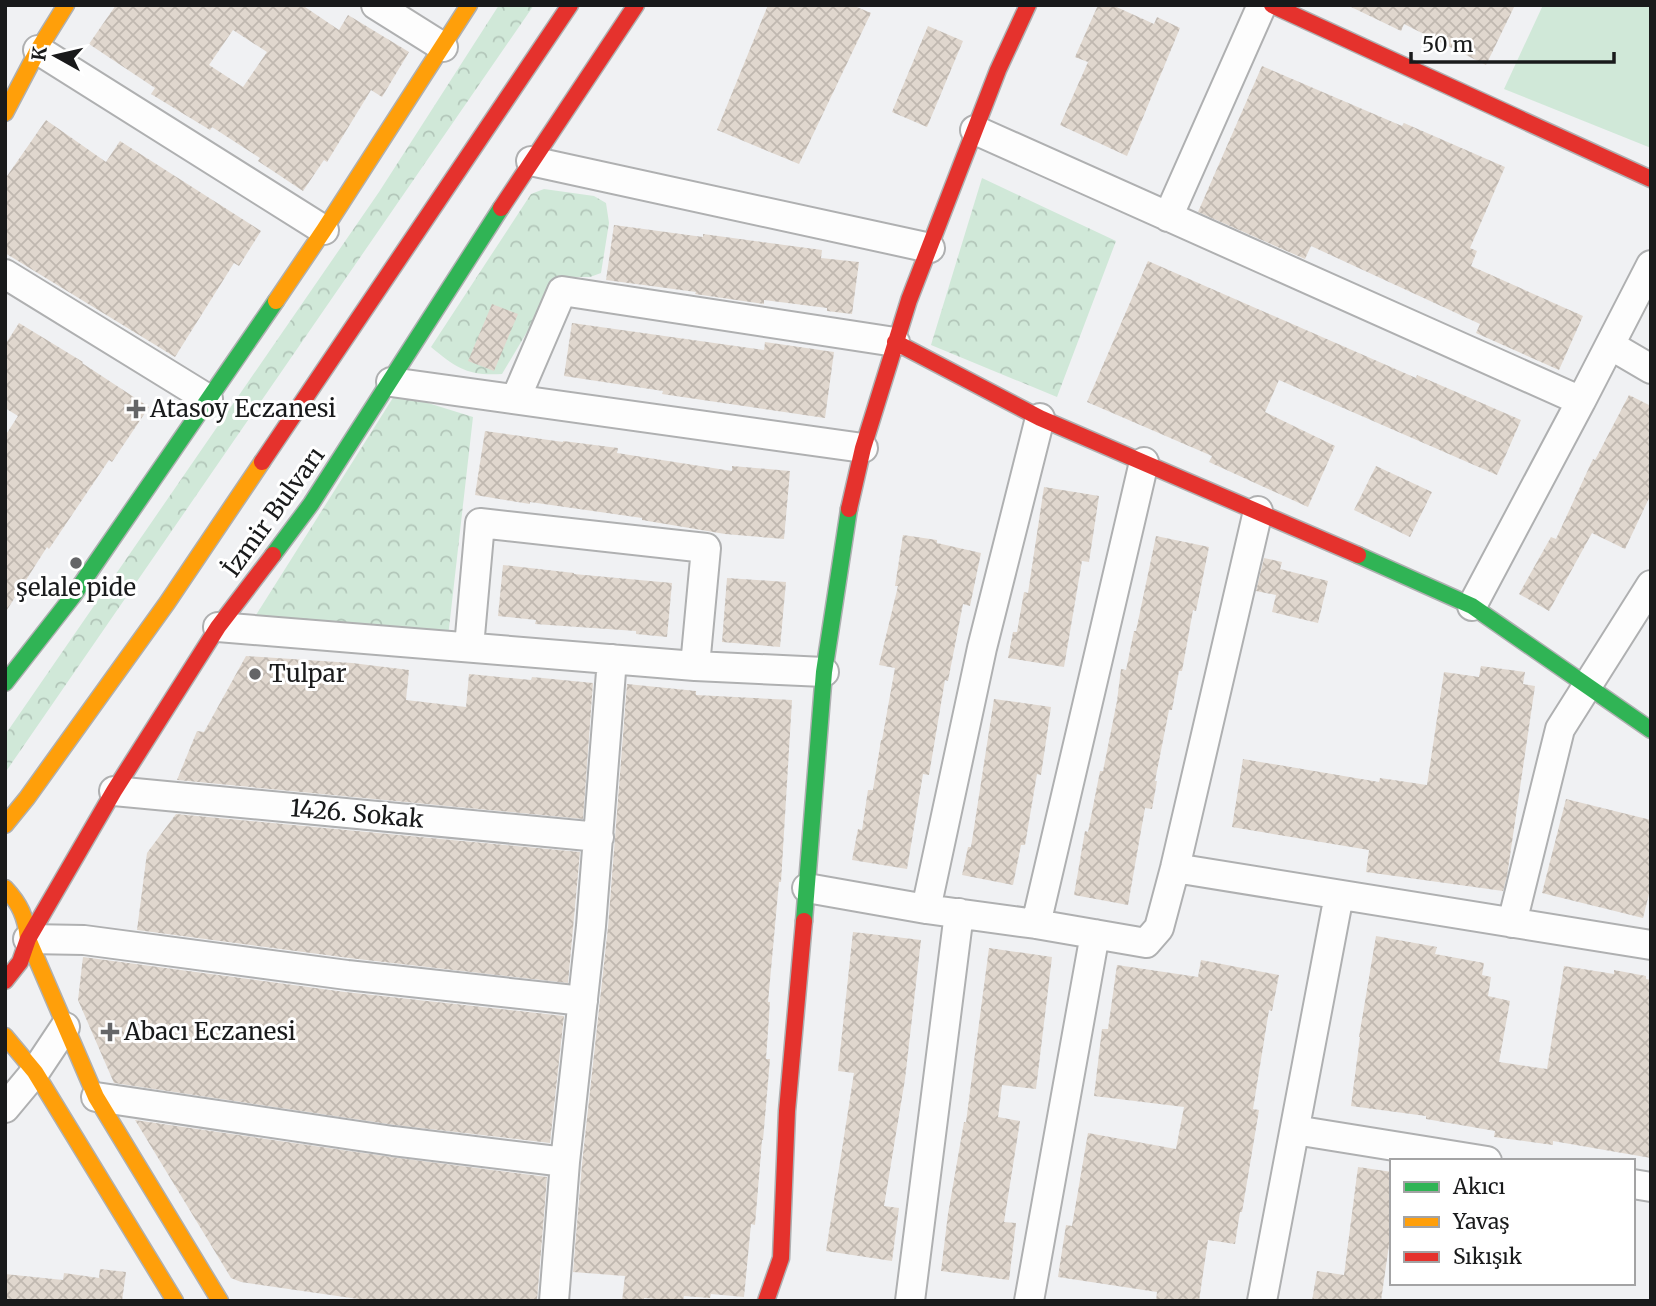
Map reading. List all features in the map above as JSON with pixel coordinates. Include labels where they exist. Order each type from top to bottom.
[{"type":"main road","points":[[5,113],[38,50],[66,5]]},
{"type":"main road","points":[[5,683],[73,596],[324,230],[469,5]]},
{"type":"main road","name":"İzmir Bulvarı","points":[[5,825],[175,591],[570,5]]},
{"type":"main road","name":"İzmir Bulvarı","points":[[5,981],[16,971],[25,956],[28,939],[114,792],[218,627],[311,504],[531,161],[636,5]]},
{"type":"main road","points":[[766,1301],[781,1258],[787,1111],[824,672],[850,502],[863,448],[895,342],[998,70],[1028,5]]},
{"type":"main road","points":[[1272,5],[1651,179]]},
{"type":"main road","points":[[895,342],[1040,418],[1472,606],[1651,730]]},
{"type":"main road","points":[[5,888],[18,902],[26,919],[28,939],[96,1097],[220,1301]]},
{"type":"main road","points":[[5,1036],[35,1072],[175,1301]]},
{"type":"street","points":[[376,5],[443,47]]},
{"type":"street","points":[[1168,217],[1262,5]]},
{"type":"street","points":[[38,50],[324,230]]},
{"type":"street","points":[[975,130],[1581,401]]},
{"type":"street","points":[[531,161],[930,248]]},
{"type":"street","points":[[1472,606],[1651,265]]},
{"type":"street","points":[[5,274],[208,399]]},
{"type":"street","points":[[516,398],[562,291],[895,342]]},
{"type":"street","points":[[1610,345],[1651,369]]},
{"type":"street","points":[[391,382],[863,448]]},
{"type":"street","points":[[926,909],[982,648],[1040,418]]},
{"type":"street","points":[[1036,924],[1144,462]]},
{"type":"street","points":[[807,888],[1146,943],[1159,928],[1175,868],[1258,511]]},
{"type":"street","points":[[469,647],[480,523],[706,548],[695,666]]},
{"type":"street","points":[[1511,923],[1560,729],[1651,585]]},
{"type":"street","points":[[218,627],[695,666],[824,672]]},
{"type":"street","points":[[554,1301],[565,1162],[599,837],[612,659]]},
{"type":"street","name":"1426. Sokak","points":[[114,792],[599,837]]},
{"type":"street","points":[[1175,868],[1651,946]]},
{"type":"street","points":[[1262,1301],[1339,895]]},
{"type":"street","points":[[910,1301],[960,913]]},
{"type":"street","points":[[1029,1301],[1095,934]]},
{"type":"street","points":[[28,939],[85,940],[348,975],[583,1001]]},
{"type":"street","points":[[5,1108],[35,1072],[65,1027]]},
{"type":"street","points":[[96,1097],[393,1141],[565,1162]]},
{"type":"street","points":[[1295,1130],[1475,1159]]},
{"type":"green space","points":[[499,5],[534,5],[7,770],[5,735],[379,192]]},
{"type":"green space","points":[[1543,5],[1651,5],[1651,148],[1504,89]]},
{"type":"green space","points":[[982,178],[1116,241],[1057,397],[931,345]]},
{"type":"green space","points":[[544,189],[594,196],[606,203],[609,223],[601,273],[590,277],[573,277],[556,283],[502,374],[480,374],[463,369],[431,347],[531,194]]},
{"type":"green space","points":[[396,393],[473,417],[448,637],[256,615]]},
{"type":"building","points":[[116,5],[302,5],[339,30],[348,15],[409,52],[382,97],[371,90],[327,162],[324,160],[303,191],[258,161],[260,158],[212,127],[210,130],[151,94],[155,88],[89,44]],"holes":[[[233,30],[267,52],[243,87],[209,65]]]},
{"type":"building","points":[[768,5],[852,5],[871,13],[799,164],[717,130]]},
{"type":"building","points":[[1098,5],[1112,5],[1154,24],[1157,17],[1180,28],[1127,156],[1060,125],[1088,62],[1075,57]]},
{"type":"building","points":[[1347,5],[1515,5],[1486,65],[1404,24],[1401,31]]},
{"type":"building","points":[[928,26],[963,41],[927,127],[892,112]]},
{"type":"building","points":[[1262,66],[1505,167],[1470,248],[1477,251],[1471,266],[1583,316],[1559,370],[1476,333],[1480,324],[1311,246],[1305,259],[1198,212]]},
{"type":"building","points":[[46,120],[106,162],[120,141],[261,231],[239,266],[234,263],[175,357],[5,253],[5,179]]},
{"type":"building","points":[[614,225],[822,250],[821,258],[859,262],[852,314],[827,311],[827,308],[764,300],[764,304],[606,280]]},
{"type":"building","points":[[1148,261],[1416,378],[1417,375],[1521,420],[1497,475],[1279,380],[1265,412],[1335,446],[1308,507],[1209,462],[1212,456],[1087,402]]},
{"type":"building","points":[[492,304],[518,314],[494,371],[468,361]]},
{"type":"building","points":[[19,323],[149,407],[112,462],[109,460],[49,549],[47,547],[5,613],[5,436],[18,416],[5,408],[5,345]]},
{"type":"building","points":[[572,323],[764,350],[765,342],[834,352],[825,418],[662,394],[663,391],[564,376]]},
{"type":"building","points":[[1629,395],[1651,406],[1651,494],[1625,549],[1592,533],[1549,611],[1519,594],[1551,537],[1556,539],[1593,459],[1595,460]]},
{"type":"building","points":[[485,431],[618,448],[617,453],[732,471],[732,466],[790,471],[784,539],[725,534],[642,518],[475,495]]},
{"type":"building","points":[[1376,466],[1432,492],[1410,537],[1354,510]]},
{"type":"building","points":[[1044,487],[1099,496],[1089,562],[1082,561],[1064,667],[1008,658],[1013,632],[1017,632],[1024,592],[1028,593]]},
{"type":"building","points":[[903,535],[937,540],[937,543],[981,553],[970,606],[963,604],[948,681],[945,680],[929,775],[923,774],[907,869],[852,860],[858,829],[862,830],[868,790],[873,790],[895,668],[879,665],[898,586],[895,586]]},
{"type":"building","points":[[1156,536],[1209,547],[1196,611],[1193,610],[1182,671],[1179,671],[1172,710],[1169,710],[1152,809],[1145,808],[1128,905],[1074,895],[1085,831],[1088,832],[1100,771],[1103,771],[1121,669],[1126,670]]},
{"type":"building","points":[[1264,558],[1282,562],[1280,569],[1328,581],[1318,623],[1272,612],[1276,595],[1256,591]]},
{"type":"building","points":[[503,565],[672,583],[667,637],[636,634],[636,631],[535,624],[536,620],[498,616]]},
{"type":"building","points":[[727,578],[786,582],[780,647],[722,642]]},
{"type":"building","points":[[246,656],[409,670],[406,700],[466,707],[469,674],[593,683],[583,819],[177,780],[197,731],[204,732]]},
{"type":"building","points":[[1481,666],[1525,672],[1523,684],[1535,686],[1503,891],[1366,872],[1369,850],[1232,827],[1243,759],[1379,782],[1380,778],[1427,785],[1444,672],[1479,677]]},
{"type":"building","points":[[627,684],[696,691],[696,695],[792,700],[781,882],[768,1002],[766,1059],[770,1059],[755,1225],[751,1224],[744,1297],[711,1294],[710,1298],[684,1296],[683,1301],[644,1298],[644,1301],[622,1301],[625,1276],[573,1272],[608,927]]},
{"type":"building","points":[[994,699],[1051,707],[1041,775],[1037,774],[1025,845],[1021,845],[1013,885],[962,875],[968,847],[971,847]]},
{"type":"building","points":[[1566,799],[1651,820],[1651,886],[1643,918],[1542,893]]},
{"type":"building","points":[[176,814],[580,852],[568,983],[137,930],[147,853]]},
{"type":"building","points":[[853,932],[921,940],[905,1079],[884,1206],[899,1208],[892,1261],[826,1251],[854,1073],[838,1071]]},
{"type":"building","points":[[1376,936],[1437,947],[1435,954],[1484,963],[1482,975],[1491,977],[1488,996],[1510,1001],[1499,1062],[1547,1069],[1564,966],[1614,974],[1614,970],[1646,976],[1646,979],[1651,980],[1651,1158],[1553,1141],[1553,1145],[1494,1137],[1495,1131],[1426,1119],[1426,1116],[1351,1106],[1359,1037]]},
{"type":"building","points":[[989,948],[1052,957],[1036,1089],[1002,1085],[998,1117],[1020,1121],[1004,1222],[1016,1223],[1009,1280],[941,1271],[948,1214],[966,1122]]},
{"type":"building","points":[[83,957],[345,992],[564,1016],[550,1143],[395,1125],[114,1083],[78,1000]]},
{"type":"building","points":[[1201,960],[1279,975],[1272,1011],[1269,1010],[1253,1109],[1259,1110],[1235,1244],[1208,1240],[1199,1301],[1156,1301],[1157,1292],[1058,1277],[1066,1225],[1072,1226],[1088,1133],[1176,1149],[1184,1107],[1094,1096],[1102,1029],[1108,1029],[1117,965],[1198,977]]},
{"type":"building","points":[[135,1120],[547,1177],[537,1301],[372,1301],[241,1282],[231,1278]]},
{"type":"building","points":[[1358,1167],[1390,1172],[1390,1238],[1381,1301],[1312,1301],[1317,1271],[1344,1275]]},
{"type":"building","points":[[100,1269],[126,1272],[122,1301],[5,1301],[5,1274],[63,1280],[64,1273],[99,1278]]},
{"type":"traffic: fast","points":[[273,555],[311,504],[501,208]]},
{"type":"traffic: fast","points":[[5,683],[73,596],[276,301]]},
{"type":"traffic: fast","points":[[804,921],[824,672],[849,509]]},
{"type":"traffic: fast","points":[[1358,555],[1472,606],[1651,730]]},
{"type":"traffic: slow","points":[[5,113],[38,50],[66,5]]},
{"type":"traffic: slow","points":[[276,301],[469,5]]},
{"type":"traffic: slow","points":[[5,825],[167,603],[262,462]]},
{"type":"traffic: slow","points":[[5,888],[21,911],[28,939],[96,1097],[220,1301]]},
{"type":"traffic: slow","points":[[5,1036],[35,1072],[175,1301]]},
{"type":"traffic: jam","points":[[262,462],[570,5]]},
{"type":"traffic: jam","points":[[501,208],[636,5]]},
{"type":"traffic: jam","points":[[849,509],[863,448],[909,300],[998,70],[1028,5]]},
{"type":"traffic: jam","points":[[1272,5],[1651,179]]},
{"type":"traffic: jam","points":[[895,342],[1040,418],[1358,555]]},
{"type":"traffic: jam","points":[[5,981],[20,962],[28,939],[114,791],[218,627],[273,555]]},
{"type":"traffic: jam","points":[[766,1301],[781,1258],[787,1111],[804,921]]},
{"type":"place","name":"Atasoy Eczanesi","points":[[136,409]]},
{"type":"place","name":"şelale pide","points":[[76,563]]},
{"type":"place","name":"Tulpar","points":[[255,674]]},
{"type":"place","name":"Abacı Eczanesi","points":[[110,1032]]}]
